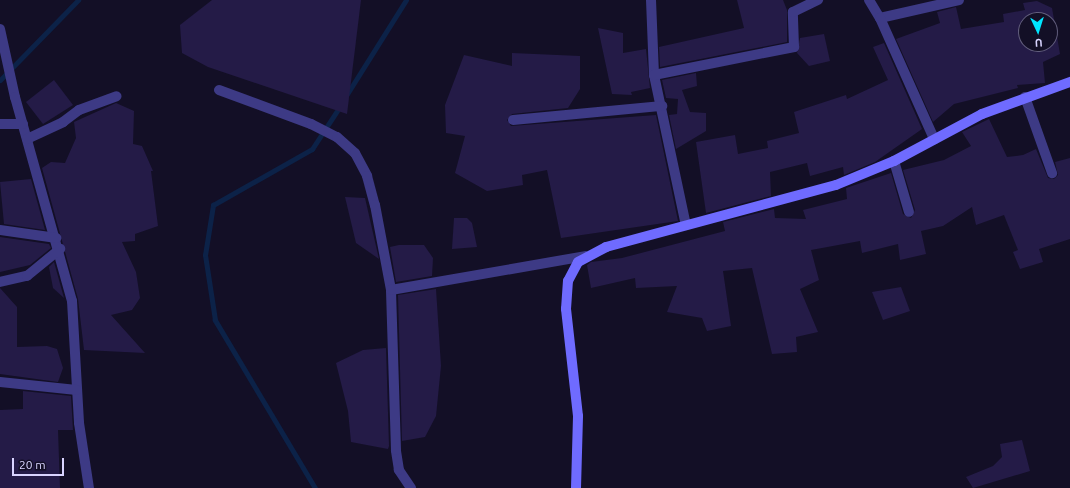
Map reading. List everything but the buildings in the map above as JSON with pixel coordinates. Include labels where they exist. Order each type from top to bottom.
[{"type":"street","points":[[651,0],[654,75],[662,106],[686,225]]},
{"type":"street","points":[[654,75],[794,47],[793,12],[818,0]]},
{"type":"street","points":[[869,0],[880,18],[934,139]]},
{"type":"street","points":[[880,18],[958,0]]},
{"type":"street","points":[[0,29],[15,97],[60,249],[72,301],[77,390],[89,488]]},
{"type":"street","points":[[391,290],[585,256],[686,225],[806,194],[894,161],[934,139],[1025,97],[1070,82]]},
{"type":"street","points":[[219,90],[311,124],[348,145],[367,176],[391,290],[396,450],[399,470],[410,488]]},
{"type":"street","points":[[27,139],[63,122],[79,110],[117,96]]},
{"type":"street","points":[[1025,97],[1052,173]]},
{"type":"street","points":[[513,120],[662,106]]},
{"type":"street","points":[[0,124],[23,124]]},
{"type":"street","points":[[894,161],[909,212]]},
{"type":"street","points":[[0,230],[56,238]]},
{"type":"street","points":[[0,282],[26,276],[60,249]]},
{"type":"street","points":[[576,488],[578,416],[567,302],[570,273],[585,256]]},
{"type":"street","points":[[0,382],[77,390]]},
{"type":"waterway","points":[[0,80],[78,0]]},
{"type":"waterway","points":[[347,94],[406,0]]},
{"type":"waterway","points":[[315,488],[215,320],[205,255],[213,205],[312,149],[340,106]]}]
